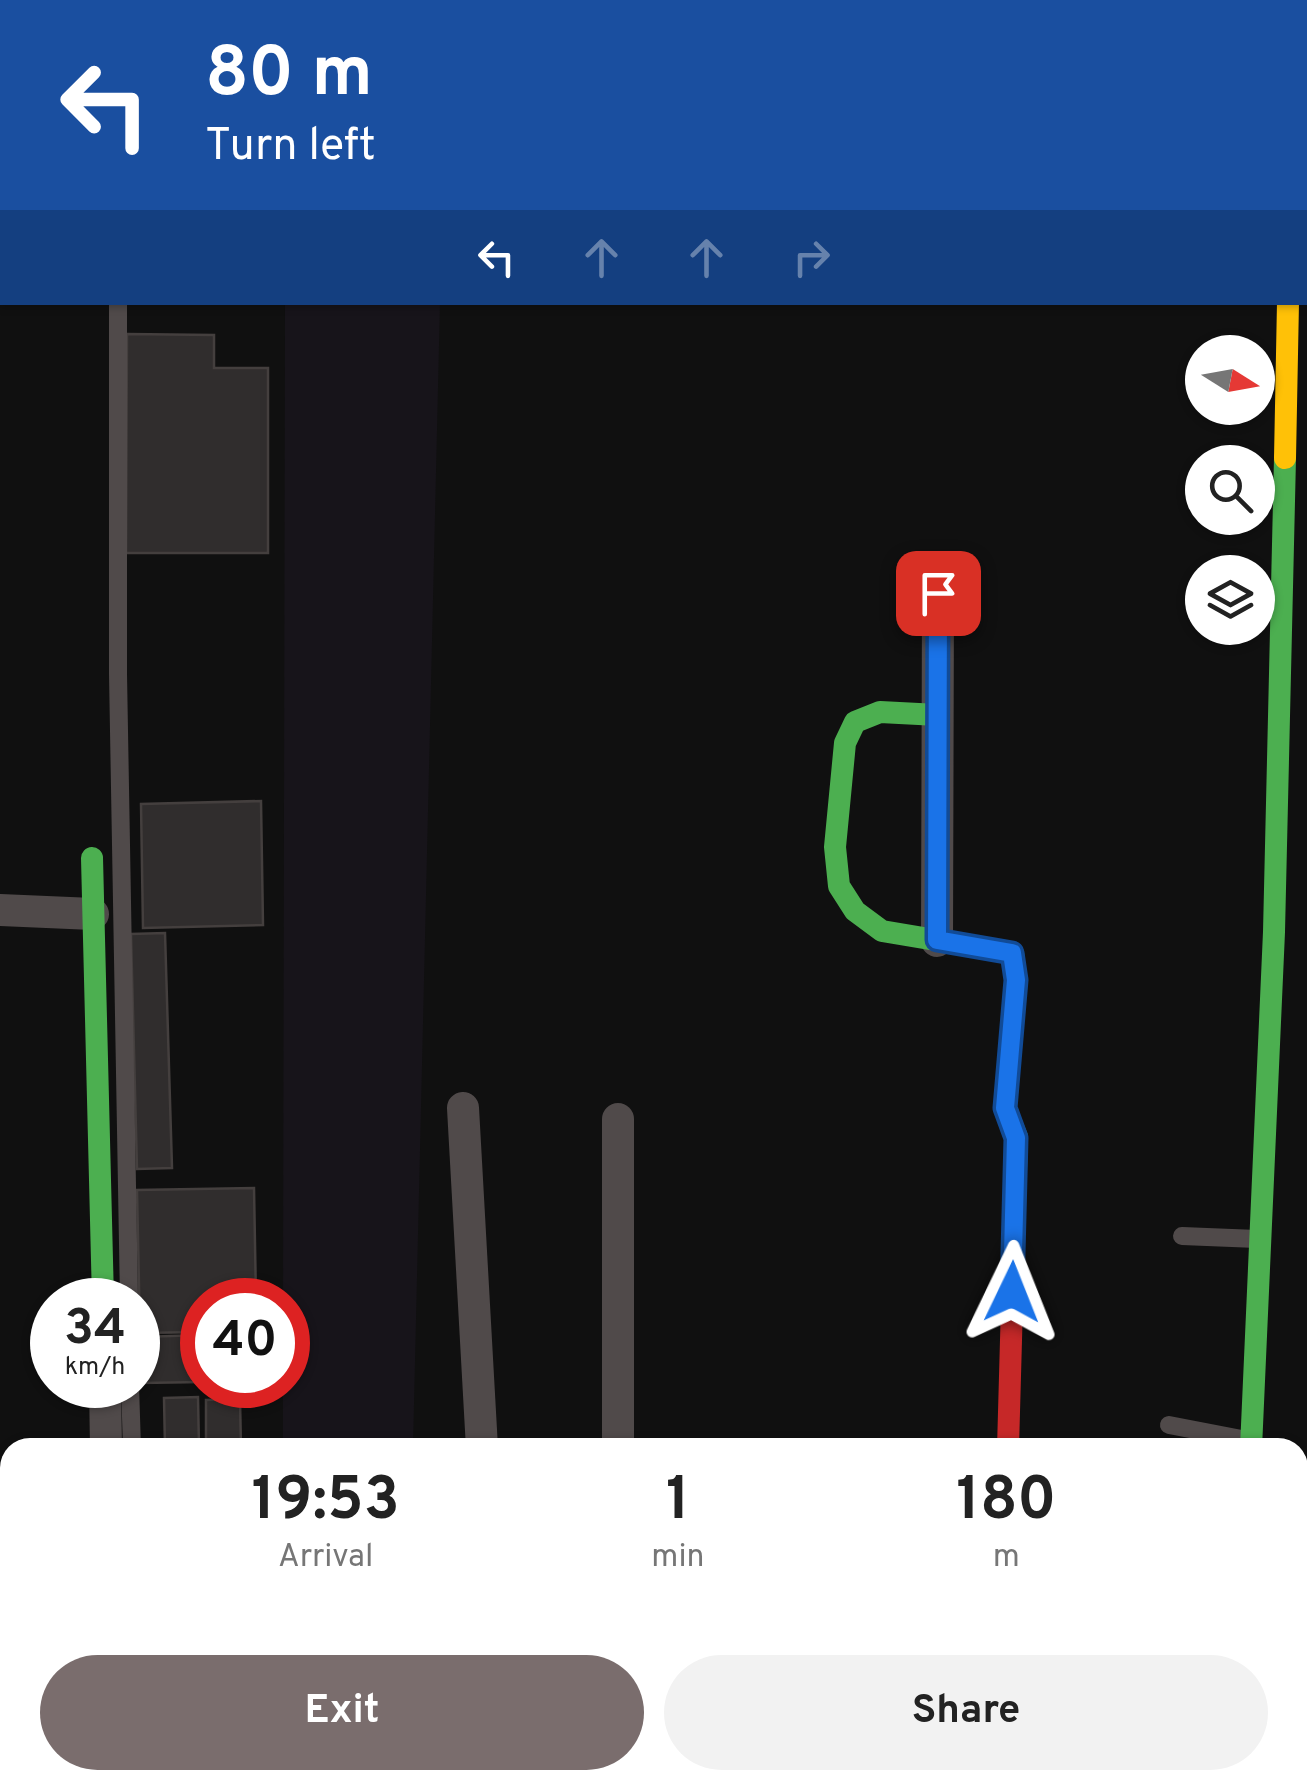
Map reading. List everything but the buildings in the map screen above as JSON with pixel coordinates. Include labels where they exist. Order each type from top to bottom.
[{"type":"street","points":[[1252,1438],[1274,932],[1294,310]]},
{"type":"street","points":[[937,940],[938,593]]},
{"type":"street","points":[[938,716],[880,712],[855,722],[845,742],[836,847],[839,886],[855,911],[882,931],[1012,953],[1016,980],[1005,1108],[1016,1138],[1008,1438]]},
{"type":"street","points":[[92,858],[102,1278]]},
{"type":"street","points":[[0,910],[93,914]]},
{"type":"street","points":[[463,1108],[481,1438]]},
{"type":"street","points":[[618,1119],[618,1438]]},
{"type":"street","points":[[105,1408],[106,1438]]},
{"type":"lane","points":[[118,305],[118,674],[129,1278]]},
{"type":"lane","points":[[1182,1236],[1261,1239]]},
{"type":"lane","points":[[131,1408],[132,1438]]},
{"type":"lane","points":[[1168,1425],[1225,1438]]},
{"type":"shaded area","points":[[285,305],[440,305],[413,1438],[283,1438],[283,1408],[310,1408],[310,1278],[283,1278]]},
{"type":"traffic: fast","points":[[1251,1438],[1274,932],[1285,458]]},
{"type":"traffic: fast","points":[[938,715],[880,712],[855,722],[845,743],[835,847],[839,886],[855,911],[882,931],[1013,953],[1016,980],[1005,1108],[1017,1137],[1014,1232]]},
{"type":"traffic: fast","points":[[92,858],[102,1278]]},
{"type":"traffic: slow","points":[[1285,458],[1288,305]]},
{"type":"traffic: jam","points":[[1008,1438],[1014,1232]]},
{"type":"route","points":[[938,593],[937,940],[1012,953],[1016,980],[1005,1108],[1016,1138],[1012,1292]]}]
